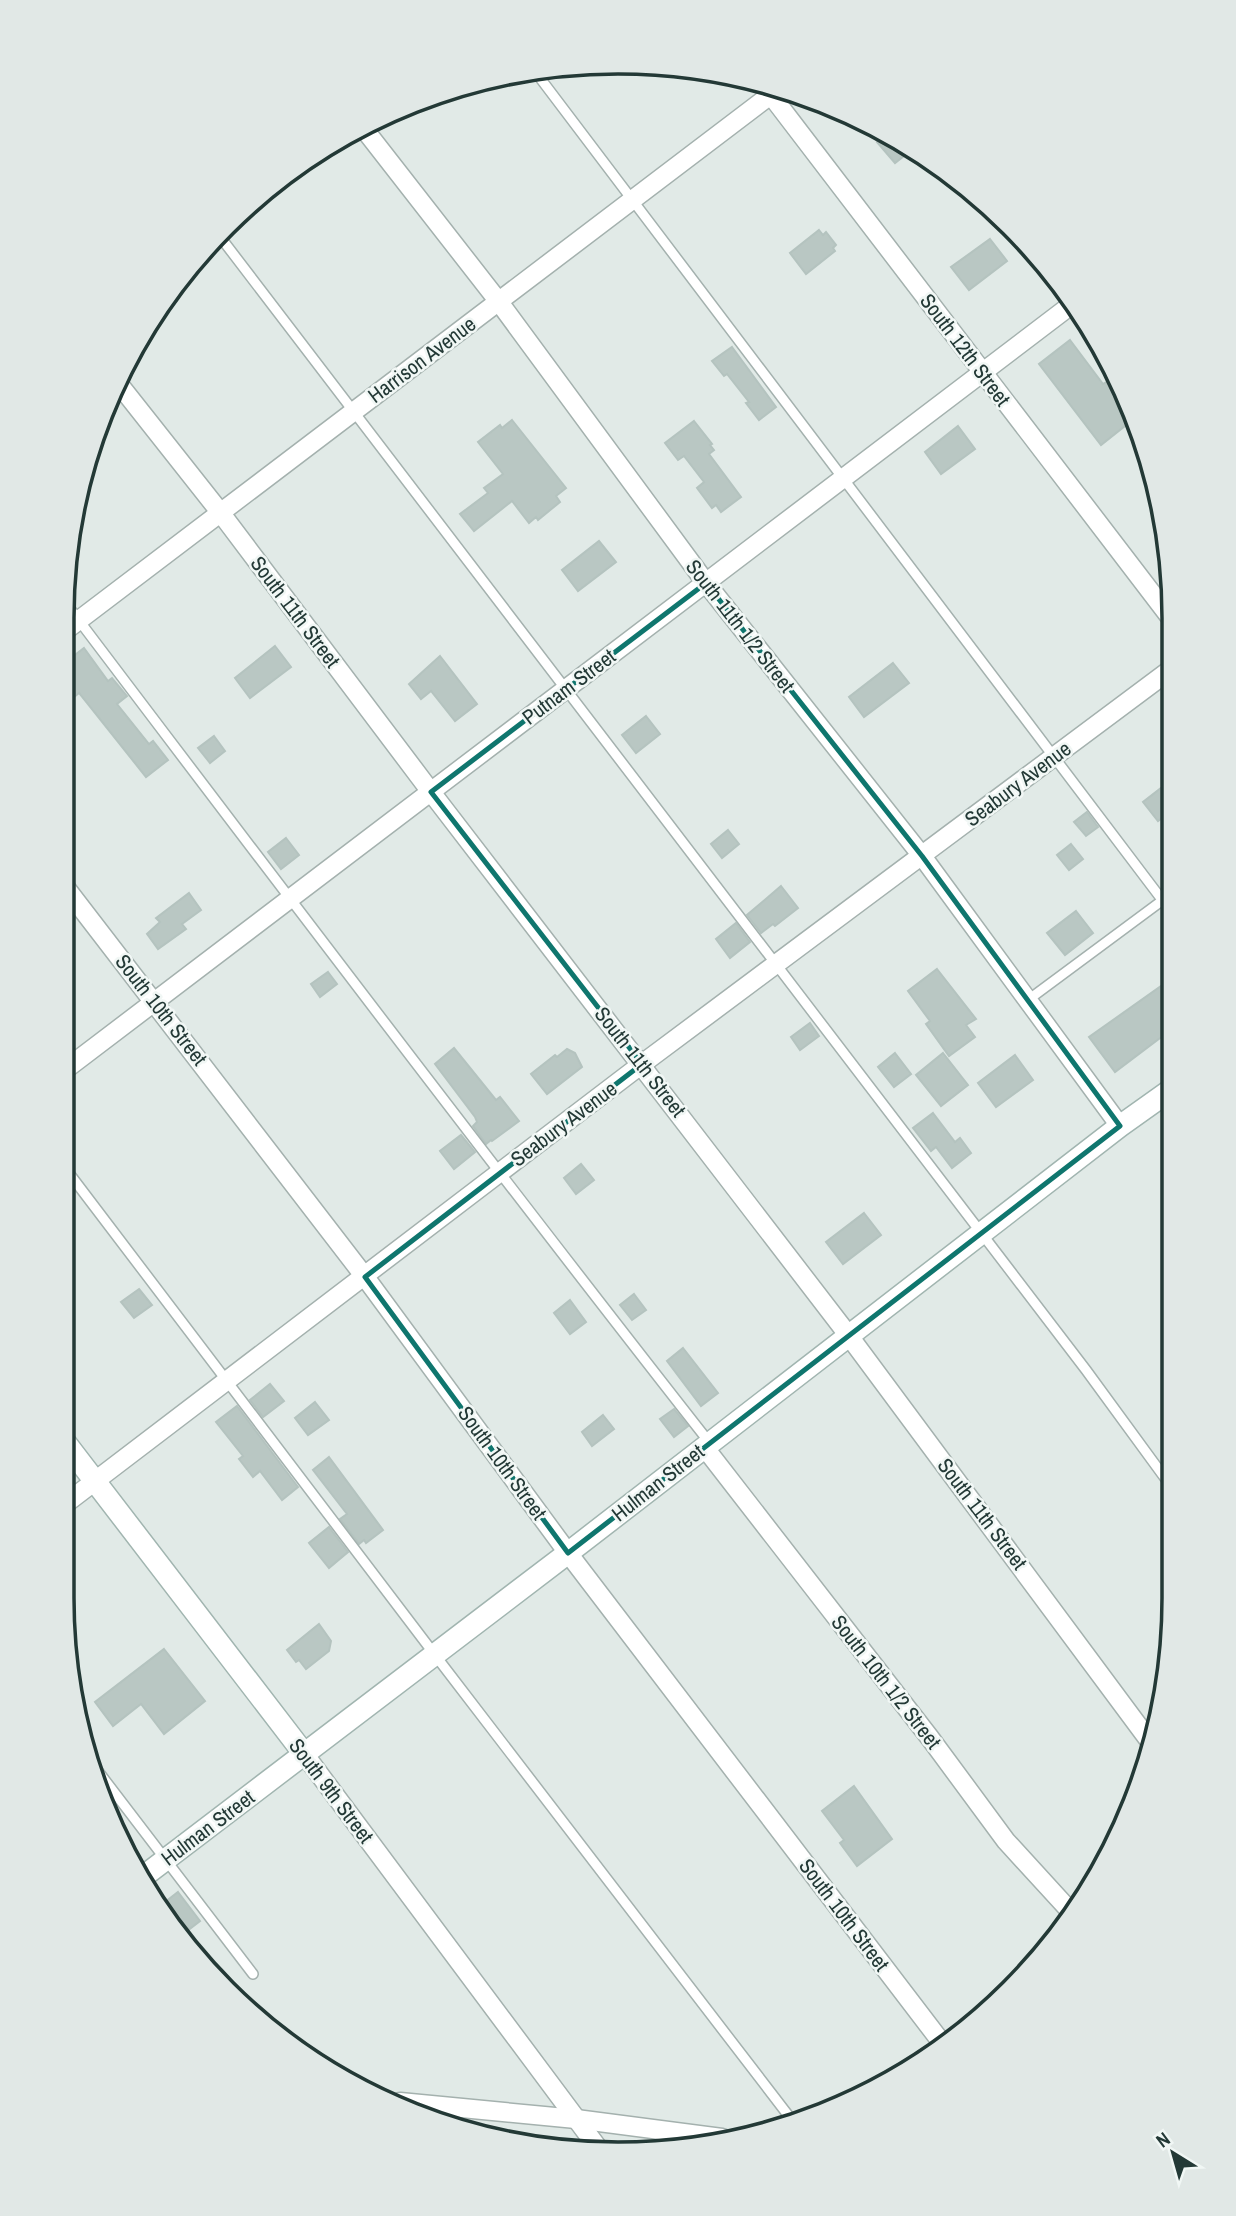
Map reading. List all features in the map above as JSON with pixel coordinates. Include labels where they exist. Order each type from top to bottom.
[{"type":"street","name":"Harrison Avenue","points":[[74,625],[633,200],[764,94]]},
{"type":"street","name":"South 12th Street","points":[[778,98],[982,374],[1162,606]]},
{"type":"street","name":"South 11th 1/2 Street","points":[[368,134],[499,302],[706,583],[922,856],[1120,1126]]},
{"type":"street","name":"Putnam Street","points":[[74,1063],[1066,309]]},
{"type":"street","name":"South 11th Street","points":[[124,390],[849,1336],[1145,1734]]},
{"type":"street","name":"Seabury Avenue","points":[[74,1497],[642,1065],[1162,676]]},
{"type":"street","name":"South 10th Street","points":[[74,898],[365,1277],[568,1553],[938,2038]]},
{"type":"street","name":"Hulman Street","points":[[148,1873],[1162,1096]]},
{"type":"street","name":"South 10th 1/2 Street","points":[[707,1446],[1006,1841],[1066,1907]]},
{"type":"street","name":"South 9th Street","points":[[74,1453],[305,1755],[593,2141]]},
{"type":"street","points":[[431,2109],[576,2119],[703,2136]]},
{"type":"lane","points":[[541,79],[1162,900]]},
{"type":"lane","points":[[224,242],[567,689],[1162,1474]]},
{"type":"lane","points":[[74,614],[288,900],[707,1446]]},
{"type":"lane","points":[[1028,1000],[1162,902]]},
{"type":"lane","points":[[74,1180],[788,2115]]},
{"type":"lane","points":[[105,1780],[253,1973]]},
{"type":"highlighted area","points":[[706,583],[922,856],[1120,1126],[568,1553],[365,1277],[642,1064],[431,792]]},
{"type":"building","points":[[879,140],[905,155],[895,163],[877,142]]},
{"type":"building","points":[[819,230],[823,235],[826,232],[836,245],[833,248],[835,251],[806,274],[790,253]]},
{"type":"building","points":[[990,239],[1007,261],[969,290],[951,267]]},
{"type":"building","points":[[1070,340],[1103,384],[1108,381],[1127,425],[1101,445],[1039,364]]},
{"type":"building","points":[[732,347],[776,407],[759,420],[727,374],[724,376],[712,361]]},
{"type":"building","points":[[512,420],[566,488],[556,496],[560,502],[538,520],[536,517],[529,523],[512,501],[474,531],[460,514],[488,493],[484,488],[503,474],[478,442],[500,425],[502,428]]},
{"type":"building","points":[[694,421],[712,444],[710,445],[714,450],[709,454],[741,497],[721,512],[716,505],[712,508],[697,488],[704,482],[684,456],[678,460],[665,443]]},
{"type":"building","points":[[958,426],[975,449],[941,474],[925,452]]},
{"type":"building","points":[[599,541],[616,562],[578,591],[562,570]]},
{"type":"building","points":[[275,646],[291,667],[250,698],[235,678]]},
{"type":"building","points":[[84,648],[108,681],[112,678],[127,696],[117,704],[149,744],[153,741],[168,760],[146,777],[79,693],[74,697],[74,656]]},
{"type":"building","points":[[440,656],[477,704],[455,721],[431,691],[421,699],[409,684]]},
{"type":"building","points":[[893,663],[909,683],[864,717],[849,697]]},
{"type":"building","points":[[646,716],[660,734],[636,753],[622,735]]},
{"type":"building","points":[[214,736],[225,751],[210,763],[198,748]]},
{"type":"building","points":[[1161,788],[1162,818],[1158,821],[1143,802]]},
{"type":"building","points":[[1087,812],[1098,827],[1086,836],[1074,822]]},
{"type":"building","points":[[728,830],[739,844],[722,858],[711,844]]},
{"type":"building","points":[[286,838],[299,855],[281,869],[268,852]]},
{"type":"building","points":[[1071,844],[1083,859],[1069,870],[1057,855]]},
{"type":"building","points":[[781,886],[798,908],[761,933],[747,915]]},
{"type":"building","points":[[189,893],[201,910],[182,924],[186,929],[158,949],[147,934],[160,922],[156,918]]},
{"type":"building","points":[[1076,911],[1093,933],[1065,955],[1047,933]]},
{"type":"building","points":[[736,923],[750,942],[730,958],[716,939]]},
{"type":"building","points":[[937,969],[976,1019],[966,1025],[975,1037],[949,1056],[926,1024],[930,1021],[908,991]]},
{"type":"building","points":[[328,972],[337,984],[320,997],[311,984]]},
{"type":"building","points":[[1162,985],[1162,1037],[1115,1072],[1089,1037]]},
{"type":"building","points":[[810,1023],[819,1036],[800,1050],[791,1037]]},
{"type":"building","points":[[454,1048],[496,1100],[500,1097],[519,1121],[486,1144],[473,1126],[477,1122],[475,1117],[435,1064]]},
{"type":"building","points":[[567,1049],[575,1053],[582,1067],[547,1094],[531,1074]]},
{"type":"building","points":[[895,1053],[911,1074],[894,1087],[878,1067]]},
{"type":"building","points":[[943,1053],[968,1085],[941,1106],[916,1075]]},
{"type":"building","points":[[1015,1055],[1033,1080],[996,1107],[978,1083]]},
{"type":"building","points":[[933,1113],[955,1142],[960,1138],[971,1153],[952,1168],[936,1147],[931,1151],[913,1128]]},
{"type":"building","points":[[461,1135],[475,1152],[454,1169],[440,1151]]},
{"type":"building","points":[[581,1164],[594,1180],[576,1194],[564,1178]]},
{"type":"building","points":[[864,1213],[881,1235],[843,1264],[826,1242]]},
{"type":"building","points":[[139,1289],[152,1305],[134,1318],[121,1302]]},
{"type":"building","points":[[634,1294],[646,1310],[632,1320],[620,1305]]},
{"type":"building","points":[[570,1300],[586,1322],[570,1334],[554,1313]]},
{"type":"building","points":[[683,1348],[718,1393],[701,1406],[667,1361]]},
{"type":"building","points":[[270,1384],[284,1401],[263,1417],[250,1400]]},
{"type":"building","points":[[315,1402],[329,1420],[308,1435],[295,1418]]},
{"type":"building","points":[[237,1406],[298,1487],[282,1500],[260,1471],[253,1477],[239,1459],[243,1456],[216,1422]]},
{"type":"building","points":[[674,1409],[688,1426],[674,1437],[660,1419]]},
{"type":"building","points":[[603,1415],[614,1429],[592,1446],[582,1432]]},
{"type":"building","points":[[329,1457],[383,1530],[366,1543],[364,1540],[359,1544],[340,1519],[347,1514],[313,1470]]},
{"type":"building","points":[[329,1527],[348,1552],[329,1568],[309,1543]]},
{"type":"building","points":[[319,1624],[331,1641],[329,1651],[306,1669],[299,1660],[296,1662],[287,1650]]},
{"type":"building","points":[[164,1649],[205,1701],[164,1734],[141,1704],[113,1726],[95,1702]]},
{"type":"building","points":[[854,1786],[892,1839],[857,1866],[840,1843],[844,1840],[822,1811]]},
{"type":"building","points":[[178,1892],[200,1921],[187,1931],[166,1902]]}]
